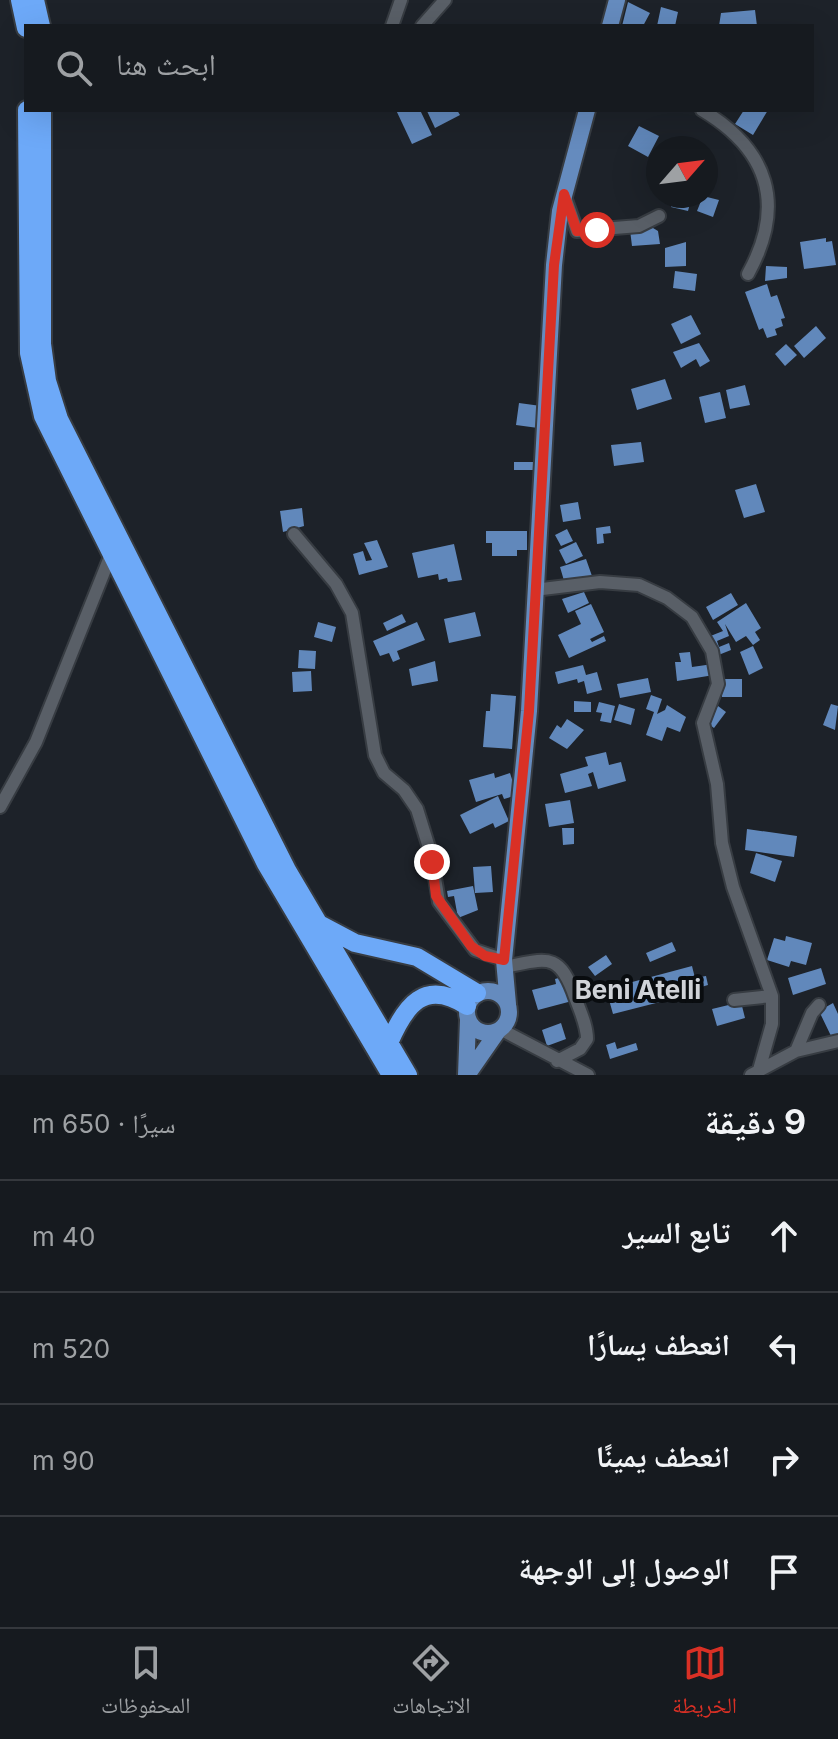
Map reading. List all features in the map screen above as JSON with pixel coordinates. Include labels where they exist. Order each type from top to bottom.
[{"type":"highway","points":[[20,0],[25,24]]},
{"type":"highway","points":[[35,0],[41,24]]},
{"type":"highway","points":[[27,112],[25,213],[31,372],[43,416],[272,876],[391,1075]]},
{"type":"highway","points":[[42,112],[42,344],[51,397],[316,922],[408,1075]]},
{"type":"highway","points":[[316,922],[355,943],[417,957],[473,1003]]},
{"type":"highway","points":[[389,1043],[404,1011],[422,997],[445,995],[473,1003]]},
{"type":"main road","points":[[611,24],[617,0]]},
{"type":"main road","points":[[467,1075],[509,1015],[504,964],[527,732],[554,265],[564,194],[586,112]]},
{"type":"main road","points":[[467,1075],[473,1003],[504,964]]},
{"type":"main road","points":[[473,1003],[498,993],[508,1004]]},
{"type":"main road","points":[[473,1003],[478,1031],[499,1030]]},
{"type":"street","points":[[393,24],[401,0]]},
{"type":"street","points":[[424,24],[445,0]]},
{"type":"street","points":[[705,112],[742,138],[766,179],[769,208],[758,254],[748,274]]},
{"type":"street","points":[[564,194],[577,231],[639,226],[659,216]]},
{"type":"street","points":[[294,534],[349,605],[375,755],[384,773],[404,790],[417,809],[431,854],[436,896],[475,950],[504,964],[548,960],[562,966],[567,974],[587,1039],[580,1049],[557,1061]]},
{"type":"street","points":[[0,807],[42,729],[112,552]]},
{"type":"street","points":[[534,590],[600,582],[639,585],[667,598],[692,617],[712,651],[718,684],[703,723],[717,784],[722,843],[733,887],[772,996],[772,1024],[755,1072]]},
{"type":"street","points":[[734,1000],[772,996]]},
{"type":"street","points":[[796,1051],[812,1013],[819,1005]]},
{"type":"street","points":[[499,1030],[588,1075]]},
{"type":"street","points":[[755,1072],[796,1051],[838,1041]]},
{"type":"building","points":[[628,2],[650,13],[644,24],[622,24]]},
{"type":"building","points":[[661,7],[678,12],[675,24],[657,24]]},
{"type":"building","points":[[755,10],[757,24],[719,24],[721,13]]},
{"type":"building","points":[[397,112],[421,112],[432,135],[412,144]]},
{"type":"building","points":[[427,112],[458,112],[460,115],[435,128]]},
{"type":"building","points":[[743,112],[767,112],[753,135],[735,124]]},
{"type":"building","points":[[639,126],[659,136],[646,136],[646,156],[628,146]]},
{"type":"building","points":[[698,208],[716,208],[713,217],[697,211]]},
{"type":"building","points":[[653,228],[658,231],[660,244],[632,246],[630,230]]},
{"type":"building","points":[[826,238],[826,242],[832,241],[836,265],[804,269],[800,242]]},
{"type":"building","points":[[686,242],[686,266],[665,267],[665,248]]},
{"type":"building","points":[[766,266],[787,267],[787,278],[765,281]]},
{"type":"building","points":[[675,271],[697,274],[695,291],[673,288]]},
{"type":"building","points":[[767,284],[771,297],[777,295],[785,318],[781,319],[783,326],[775,329],[777,335],[767,338],[763,328],[759,330],[745,292]]},
{"type":"building","points":[[691,315],[701,334],[681,344],[671,324]]},
{"type":"building","points":[[816,326],[826,338],[804,358],[794,346]]},
{"type":"building","points":[[699,343],[710,361],[700,367],[696,359],[681,368],[673,352]]},
{"type":"building","points":[[786,344],[797,355],[785,366],[775,354]]},
{"type":"building","points":[[665,379],[672,399],[637,410],[631,389]]},
{"type":"building","points":[[745,385],[750,405],[730,409],[726,390]]},
{"type":"building","points":[[720,392],[726,418],[705,423],[699,397]]},
{"type":"building","points":[[519,403],[541,406],[538,428],[516,425]]},
{"type":"building","points":[[641,442],[644,462],[614,466],[611,445]]},
{"type":"building","points":[[514,462],[534,462],[534,470],[514,470]]},
{"type":"building","points":[[756,484],[765,512],[744,518],[735,490]]},
{"type":"building","points":[[578,502],[581,519],[563,522],[560,505]]},
{"type":"building","points":[[302,508],[304,526],[283,532],[280,511]]},
{"type":"building","points":[[610,526],[611,533],[603,534],[604,543],[597,544],[596,528]]},
{"type":"building","points":[[567,529],[573,541],[561,546],[555,535]]},
{"type":"building","points":[[486,531],[527,531],[527,550],[517,550],[517,556],[492,556],[492,543],[486,543]]},
{"type":"building","points":[[377,540],[388,567],[359,575],[353,554],[363,551],[366,561],[372,560],[364,543]]},
{"type":"building","points":[[576,542],[583,556],[566,564],[559,550]]},
{"type":"building","points":[[454,544],[462,580],[439,580],[438,574],[418,578],[412,553]]},
{"type":"building","points":[[586,559],[592,576],[565,584],[560,567]]},
{"type":"building","points":[[584,592],[589,603],[568,613],[562,599]]},
{"type":"building","points":[[731,593],[738,605],[713,620],[706,607]]},
{"type":"building","points":[[746,603],[761,628],[755,632],[760,640],[753,645],[746,636],[736,642],[725,624],[729,636],[717,641],[719,647],[729,643],[731,650],[716,656],[708,637],[723,631],[717,622]]},
{"type":"building","points":[[591,604],[604,632],[590,639],[592,642],[604,636],[606,641],[569,658],[558,635],[581,624],[575,611]]},
{"type":"building","points":[[475,612],[481,636],[449,643],[444,619]]},
{"type":"building","points":[[402,614],[406,622],[387,631],[383,623]]},
{"type":"building","points":[[318,622],[336,627],[332,642],[314,637]]},
{"type":"building","points":[[417,622],[425,640],[397,651],[400,659],[393,662],[389,653],[380,656],[373,641]]},
{"type":"building","points":[[753,646],[763,668],[749,675],[740,652]]},
{"type":"building","points":[[299,650],[316,651],[315,669],[298,668]]},
{"type":"building","points":[[690,652],[692,667],[713,664],[714,675],[677,681],[675,662],[681,662],[679,653]]},
{"type":"building","points":[[435,661],[438,681],[412,686],[409,669]]},
{"type":"building","points":[[583,665],[586,675],[597,672],[602,690],[587,694],[584,681],[578,683],[577,679],[558,684],[555,672]]},
{"type":"building","points":[[311,671],[312,691],[293,692],[292,672]]},
{"type":"building","points":[[648,678],[651,692],[620,698],[617,684]]},
{"type":"building","points":[[722,679],[742,679],[742,697],[722,697]]},
{"type":"building","points":[[491,694],[516,696],[512,749],[483,747],[486,711],[490,711]]},
{"type":"building","points":[[651,695],[662,699],[657,714],[667,705],[686,717],[680,732],[667,727],[662,741],[646,735],[654,712],[646,709]]},
{"type":"building","points":[[574,701],[591,702],[591,712],[574,712]]},
{"type":"building","points":[[599,702],[615,706],[611,723],[600,721],[602,713],[596,712]]},
{"type":"building","points":[[619,704],[635,709],[631,725],[614,720]]},
{"type":"building","points":[[831,704],[838,706],[835,730],[823,725]]},
{"type":"building","points":[[718,706],[726,712],[714,728],[706,722]]},
{"type":"building","points":[[567,719],[584,730],[567,749],[549,738],[557,725],[561,728]]},
{"type":"building","points":[[606,752],[609,765],[621,762],[626,781],[598,789],[593,772],[588,774],[592,786],[565,793],[560,774],[588,766],[585,757]]},
{"type":"building","points":[[494,773],[495,778],[510,773],[517,795],[504,799],[502,794],[476,802],[469,780]]},
{"type":"building","points":[[498,796],[509,821],[495,828],[493,823],[470,834],[460,815]]},
{"type":"building","points":[[570,800],[574,823],[549,827],[545,804]]},
{"type":"building","points":[[562,828],[574,828],[574,844],[563,845]]},
{"type":"building","points":[[747,829],[797,836],[794,857],[745,850]]},
{"type":"building","points":[[756,853],[782,861],[775,882],[750,873]]},
{"type":"building","points":[[491,866],[493,892],[475,893],[473,867]]},
{"type":"building","points":[[473,886],[478,910],[458,918],[454,896],[448,897],[447,891]]},
{"type":"building","points":[[786,936],[812,943],[806,965],[791,961],[789,967],[767,960],[774,938],[785,941]]},
{"type":"building","points":[[672,942],[676,951],[650,962],[646,953]]},
{"type":"building","points":[[606,955],[612,964],[595,976],[588,967]]},
{"type":"building","points":[[692,966],[695,978],[706,976],[708,985],[698,988],[699,992],[613,1014],[606,989]]},
{"type":"building","points":[[821,968],[826,984],[793,995],[788,978]]},
{"type":"building","points":[[565,976],[572,1001],[538,1010],[532,990],[556,984],[555,979]]},
{"type":"building","points":[[741,1002],[745,1018],[717,1026],[712,1009]]},
{"type":"building","points":[[833,1003],[838,1014],[838,1035],[832,1038],[819,1011]]},
{"type":"building","points":[[561,1023],[566,1039],[547,1046],[542,1030]]},
{"type":"building","points":[[615,1042],[617,1049],[636,1043],[638,1050],[610,1059],[606,1045]]},
{"type":"district","name":"Beni Atelli","points":[[638,989]]},
{"type":"route","points":[[432,862],[436,896],[471,946],[485,956],[504,960],[529,711],[554,265],[564,194],[577,231],[597,230]]}]
